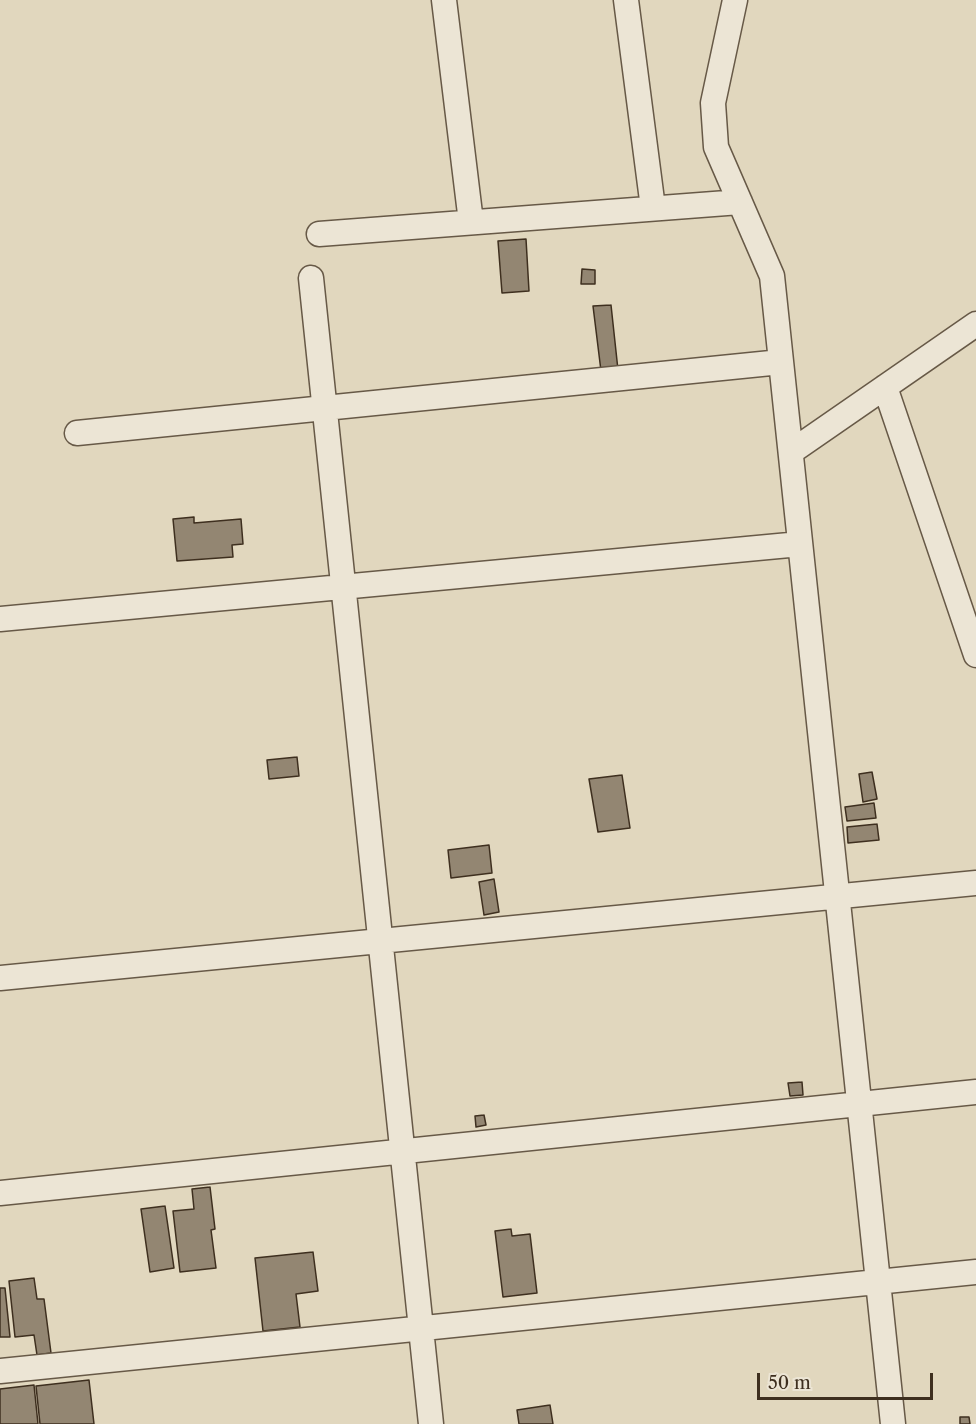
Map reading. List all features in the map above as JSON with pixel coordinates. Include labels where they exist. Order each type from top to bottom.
[{"type":"street","points":[[444,0],[471,222]]},
{"type":"street","points":[[626,0],[653,208]]},
{"type":"street","points":[[735,0],[713,103],[716,147],[772,276],[893,1424]]},
{"type":"street","points":[[319,234],[740,202]]},
{"type":"street","points":[[311,278],[431,1424]]},
{"type":"street","points":[[791,452],[976,324]]},
{"type":"street","points":[[77,433],[781,362]]},
{"type":"street","points":[[885,387],[976,655]]},
{"type":"street","points":[[0,619],[800,544]]},
{"type":"street","points":[[0,978],[976,883]]},
{"type":"street","points":[[0,1193],[976,1092]]},
{"type":"street","points":[[0,1371],[976,1272]]},
{"type":"building","points":[[526,239],[529,291],[502,293],[498,241]]},
{"type":"building","points":[[582,269],[595,270],[595,284],[581,284]]},
{"type":"building","points":[[611,305],[618,370],[601,371],[593,306]]},
{"type":"building","points":[[194,517],[194,523],[241,519],[243,544],[232,545],[233,557],[177,561],[173,519]]},
{"type":"building","points":[[297,757],[299,776],[269,779],[267,760]]},
{"type":"building","points":[[872,772],[877,799],[863,802],[859,774]]},
{"type":"building","points":[[622,775],[630,828],[598,832],[589,779]]},
{"type":"building","points":[[874,803],[876,818],[847,821],[845,807]]},
{"type":"building","points":[[877,824],[879,840],[848,843],[847,827]]},
{"type":"building","points":[[489,845],[492,873],[451,878],[448,850]]},
{"type":"building","points":[[494,879],[499,912],[484,915],[479,882]]},
{"type":"building","points":[[802,1082],[803,1095],[790,1096],[788,1083]]},
{"type":"building","points":[[484,1115],[486,1125],[476,1127],[475,1116]]},
{"type":"building","points":[[210,1187],[215,1229],[211,1230],[216,1268],[180,1272],[173,1211],[194,1209],[192,1189]]},
{"type":"building","points":[[165,1206],[174,1268],[150,1272],[141,1209]]},
{"type":"building","points":[[511,1229],[512,1236],[530,1234],[537,1293],[503,1297],[495,1231]]},
{"type":"building","points":[[313,1252],[318,1291],[296,1294],[300,1327],[263,1331],[255,1258]]},
{"type":"building","points":[[34,1278],[37,1299],[44,1299],[51,1353],[37,1355],[34,1335],[15,1337],[9,1281]]},
{"type":"building","points":[[0,1288],[5,1288],[10,1337],[0,1337]]},
{"type":"building","points":[[89,1380],[94,1424],[40,1424],[36,1386]]},
{"type":"building","points":[[34,1385],[38,1424],[0,1424],[0,1389]]},
{"type":"building","points":[[550,1405],[553,1424],[519,1424],[517,1410]]},
{"type":"building","points":[[960,1417],[969,1417],[970,1424],[960,1424]]}]
